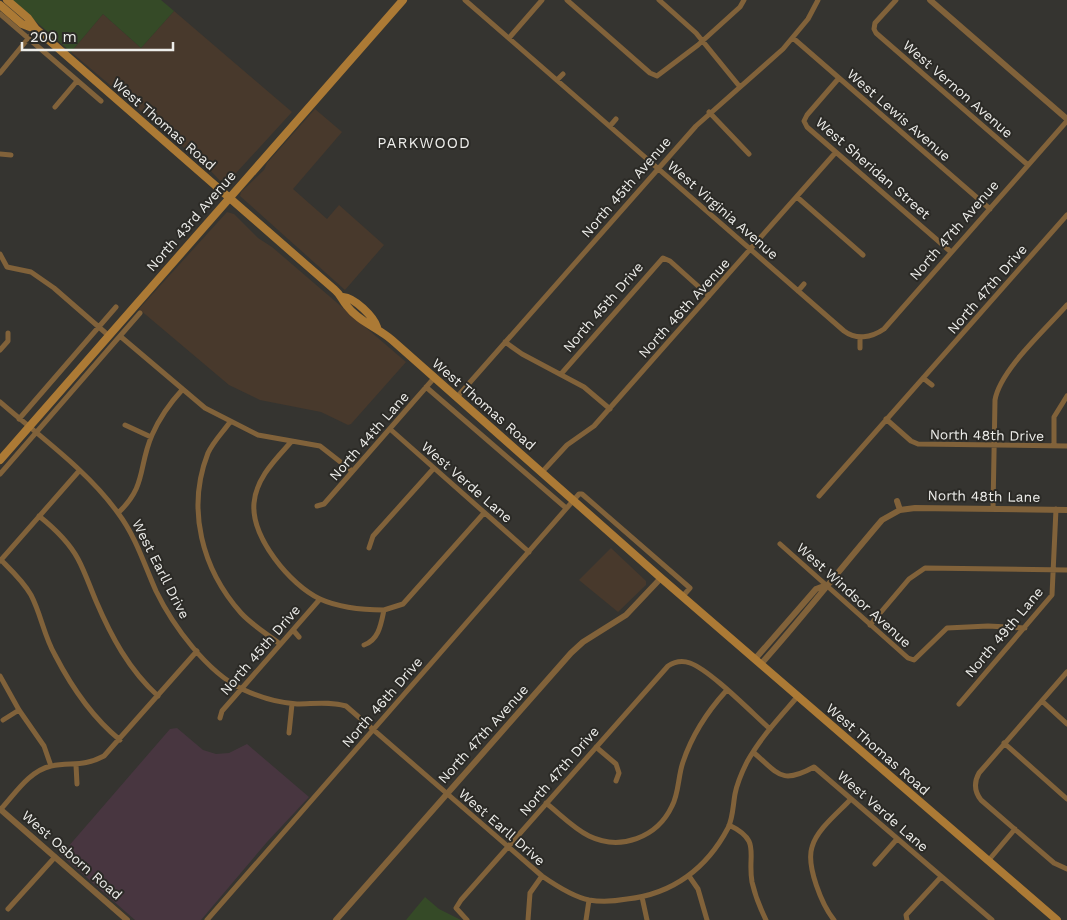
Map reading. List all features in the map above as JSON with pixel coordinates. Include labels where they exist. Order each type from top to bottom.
[{"type":"main road","name":"West Thomas Road","points":[[8,0],[28,18],[36,29],[343,297],[346,306],[369,325],[378,327],[543,471],[682,597],[1057,920]]},
{"type":"main road","name":"North 43rd Avenue","points":[[0,460],[228,197],[403,0]]},
{"type":"main road","name":"West Thomas Road","points":[[0,5],[22,24],[36,29]]},
{"type":"street","name":"West Virginia Avenue","points":[[465,0],[848,334],[860,337]]},
{"type":"street","points":[[509,38],[542,0]]},
{"type":"street","points":[[567,0],[650,73],[657,76],[703,41],[745,1]]},
{"type":"street","points":[[659,0],[703,41],[740,87]]},
{"type":"street","name":"North 45th Avenue","points":[[457,397],[709,112],[766,65],[793,38],[818,0]]},
{"type":"street","name":"West Vernon Avenue","points":[[896,0],[875,23],[874,28],[1028,164]]},
{"type":"street","points":[[930,0],[1067,120]]},
{"type":"street","name":"West Thomas Road","points":[[0,14],[101,101]]},
{"type":"street","points":[[0,73],[36,29]]},
{"type":"street","name":"West Lewis Avenue","points":[[793,38],[990,208]]},
{"type":"street","points":[[557,80],[563,74]]},
{"type":"street","name":"West Sheridan Street","points":[[839,78],[804,121],[807,127],[951,252]]},
{"type":"street","points":[[55,107],[77,81]]},
{"type":"street","points":[[709,112],[749,154]]},
{"type":"street","points":[[610,126],[616,119]]},
{"type":"street","name":"North 47th Avenue","points":[[860,337],[875,334],[884,329],[1067,120]]},
{"type":"street","name":"North 46th Avenue","points":[[543,471],[566,444],[586,433],[610,409],[836,152]]},
{"type":"street","points":[[0,154],[11,155]]},
{"type":"street","points":[[796,197],[863,255]]},
{"type":"street","name":"North 47th Drive","points":[[819,496],[1067,215]]},
{"type":"street","points":[[0,254],[7,267],[31,272],[54,288],[108,335]]},
{"type":"street","name":"North 45th Drive","points":[[561,374],[663,258],[670,261],[709,296]]},
{"type":"street","points":[[798,290],[804,284]]},
{"type":"street","points":[[993,508],[995,400],[1000,382],[1067,306]]},
{"type":"street","points":[[19,419],[116,307]]},
{"type":"street","points":[[0,474],[140,313]]},
{"type":"street","points":[[0,350],[8,342],[8,334]]},
{"type":"street","points":[[120,336],[205,408],[258,435],[291,442],[307,442],[320,446],[352,471]]},
{"type":"street","points":[[860,337],[860,348]]},
{"type":"street","points":[[505,342],[522,354],[587,389],[610,409]]},
{"type":"street","name":"North 44th Lane","points":[[317,506],[324,504],[435,377]]},
{"type":"street","points":[[924,378],[932,385]]},
{"type":"street","name":"West Thomas Road","points":[[426,387],[566,508]]},
{"type":"street","points":[[118,513],[136,494],[151,437],[164,413],[182,390]]},
{"type":"street","points":[[1054,446],[1054,417],[1067,396]]},
{"type":"street","name":"West Earll Drive","points":[[0,402],[79,471],[118,513],[135,541],[164,606],[197,651],[217,671],[241,688],[272,700],[292,704],[338,703],[352,710],[542,876],[555,885],[589,900],[642,897]]},
{"type":"street","name":"North 48th Drive","points":[[886,420],[918,444],[1067,446]]},
{"type":"street","points":[[230,422],[208,452],[198,490],[198,527],[212,569],[229,597],[242,614],[280,644]]},
{"type":"street","points":[[125,425],[151,437]]},
{"type":"street","name":"West Verde Lane","points":[[390,429],[529,552]]},
{"type":"street","points":[[291,442],[271,464],[260,482],[254,501],[254,519],[278,564],[298,584],[320,599],[351,608],[384,610],[403,604],[484,513]]},
{"type":"street","points":[[369,548],[373,536],[434,468]]},
{"type":"street","points":[[79,471],[1,560],[22,581],[31,596],[54,655],[81,696],[109,731],[120,740]]},
{"type":"street","name":"West Thomas Road","points":[[574,499],[582,494],[690,588],[682,597]]},
{"type":"street","name":"North 46th Drive","points":[[207,920],[574,499]]},
{"type":"street","points":[[761,664],[807,612],[825,585],[882,520],[900,510],[897,501]]},
{"type":"street","name":"North 48th Lane","points":[[900,510],[993,508],[1067,510]]},
{"type":"street","name":"North 49th Lane","points":[[959,704],[1052,595],[1055,570],[1056,510]]},
{"type":"street","points":[[40,516],[54,528],[78,558],[110,633],[123,655],[158,696]]},
{"type":"street","name":"West Windsor Avenue","points":[[780,544],[908,658],[914,660],[947,628],[1025,628]]},
{"type":"street","points":[[870,625],[909,579],[925,568],[1067,570]]},
{"type":"street","name":"North 47th Avenue","points":[[336,920],[577,647],[626,615],[661,578]]},
{"type":"street","points":[[755,659],[816,589],[825,585]]},
{"type":"street","name":"North 45th Drive","points":[[220,718],[222,711],[241,688],[320,599]]},
{"type":"street","points":[[364,645],[370,643],[378,634],[384,610]]},
{"type":"street","points":[[293,630],[299,637]]},
{"type":"street","points":[[0,809],[39,770],[51,766],[89,764],[104,756],[197,651]]},
{"type":"street","name":"North 47th Drive","points":[[467,920],[456,908],[662,671],[674,662],[688,662],[702,668],[726,691]]},
{"type":"street","points":[[1067,672],[979,773],[975,786],[976,794],[981,800],[1054,863],[1067,869]]},
{"type":"street","points":[[0,676],[19,710],[44,746],[51,766]]},
{"type":"street","points":[[546,803],[588,836],[608,842],[626,843],[646,835],[668,814],[677,793],[683,763],[695,734],[708,712],[726,691],[770,729]]},
{"type":"street","points":[[647,920],[642,897],[666,890],[689,876],[710,856],[729,825],[735,793],[753,752],[798,696]]},
{"type":"street","points":[[1042,701],[1067,724]]},
{"type":"street","points":[[289,733],[292,704]]},
{"type":"street","points":[[3,720],[19,710]]},
{"type":"street","points":[[1004,743],[1067,799]]},
{"type":"street","points":[[596,747],[616,764],[619,773],[616,781]]},
{"type":"street","name":"West Verde Lane","points":[[753,752],[777,773],[788,777],[799,776],[814,767],[992,920]]},
{"type":"street","points":[[76,765],[77,784]]},
{"type":"street","points":[[834,920],[820,898],[811,858],[812,847],[817,837],[851,798]]},
{"type":"street","name":"West Osborn Road","points":[[0,809],[127,920]]},
{"type":"street","points":[[729,825],[744,832],[752,844],[752,881],[766,920]]},
{"type":"street","points":[[988,861],[1015,829]]},
{"type":"street","points":[[875,864],[897,838]]},
{"type":"street","points":[[8,909],[55,857]]},
{"type":"street","points":[[528,920],[530,893],[542,876]]},
{"type":"street","points":[[689,876],[698,889],[707,920]]},
{"type":"street","points":[[907,920],[906,915],[941,877]]},
{"type":"street","points":[[586,920],[589,900]]},
{"type":"shaded area","points":[[174,11],[292,112],[226,184],[222,183],[208,168],[71,52],[103,14],[141,48]]},
{"type":"shaded area","points":[[315,109],[342,132],[293,189],[327,219],[339,205],[384,245],[345,290],[240,196],[241,192],[264,170],[267,163]]},
{"type":"shaded area","points":[[227,212],[234,214],[258,238],[272,247],[406,362],[351,424],[348,425],[321,412],[260,400],[229,385],[139,309]]},
{"type":"shaded area","points":[[611,548],[646,581],[646,585],[618,612],[579,580]]},
{"type":"shaded area","points":[[177,728],[203,750],[216,754],[229,753],[247,744],[309,797],[267,842],[201,920],[135,920],[61,855],[170,729]]},
{"type":"green space","points":[[11,0],[161,0],[174,11],[141,48],[103,14],[71,52]]},
{"type":"green space","points":[[425,897],[439,909],[461,920],[406,920]]},
{"type":"district","name":"PARKWOOD","points":[[424,143]]}]
